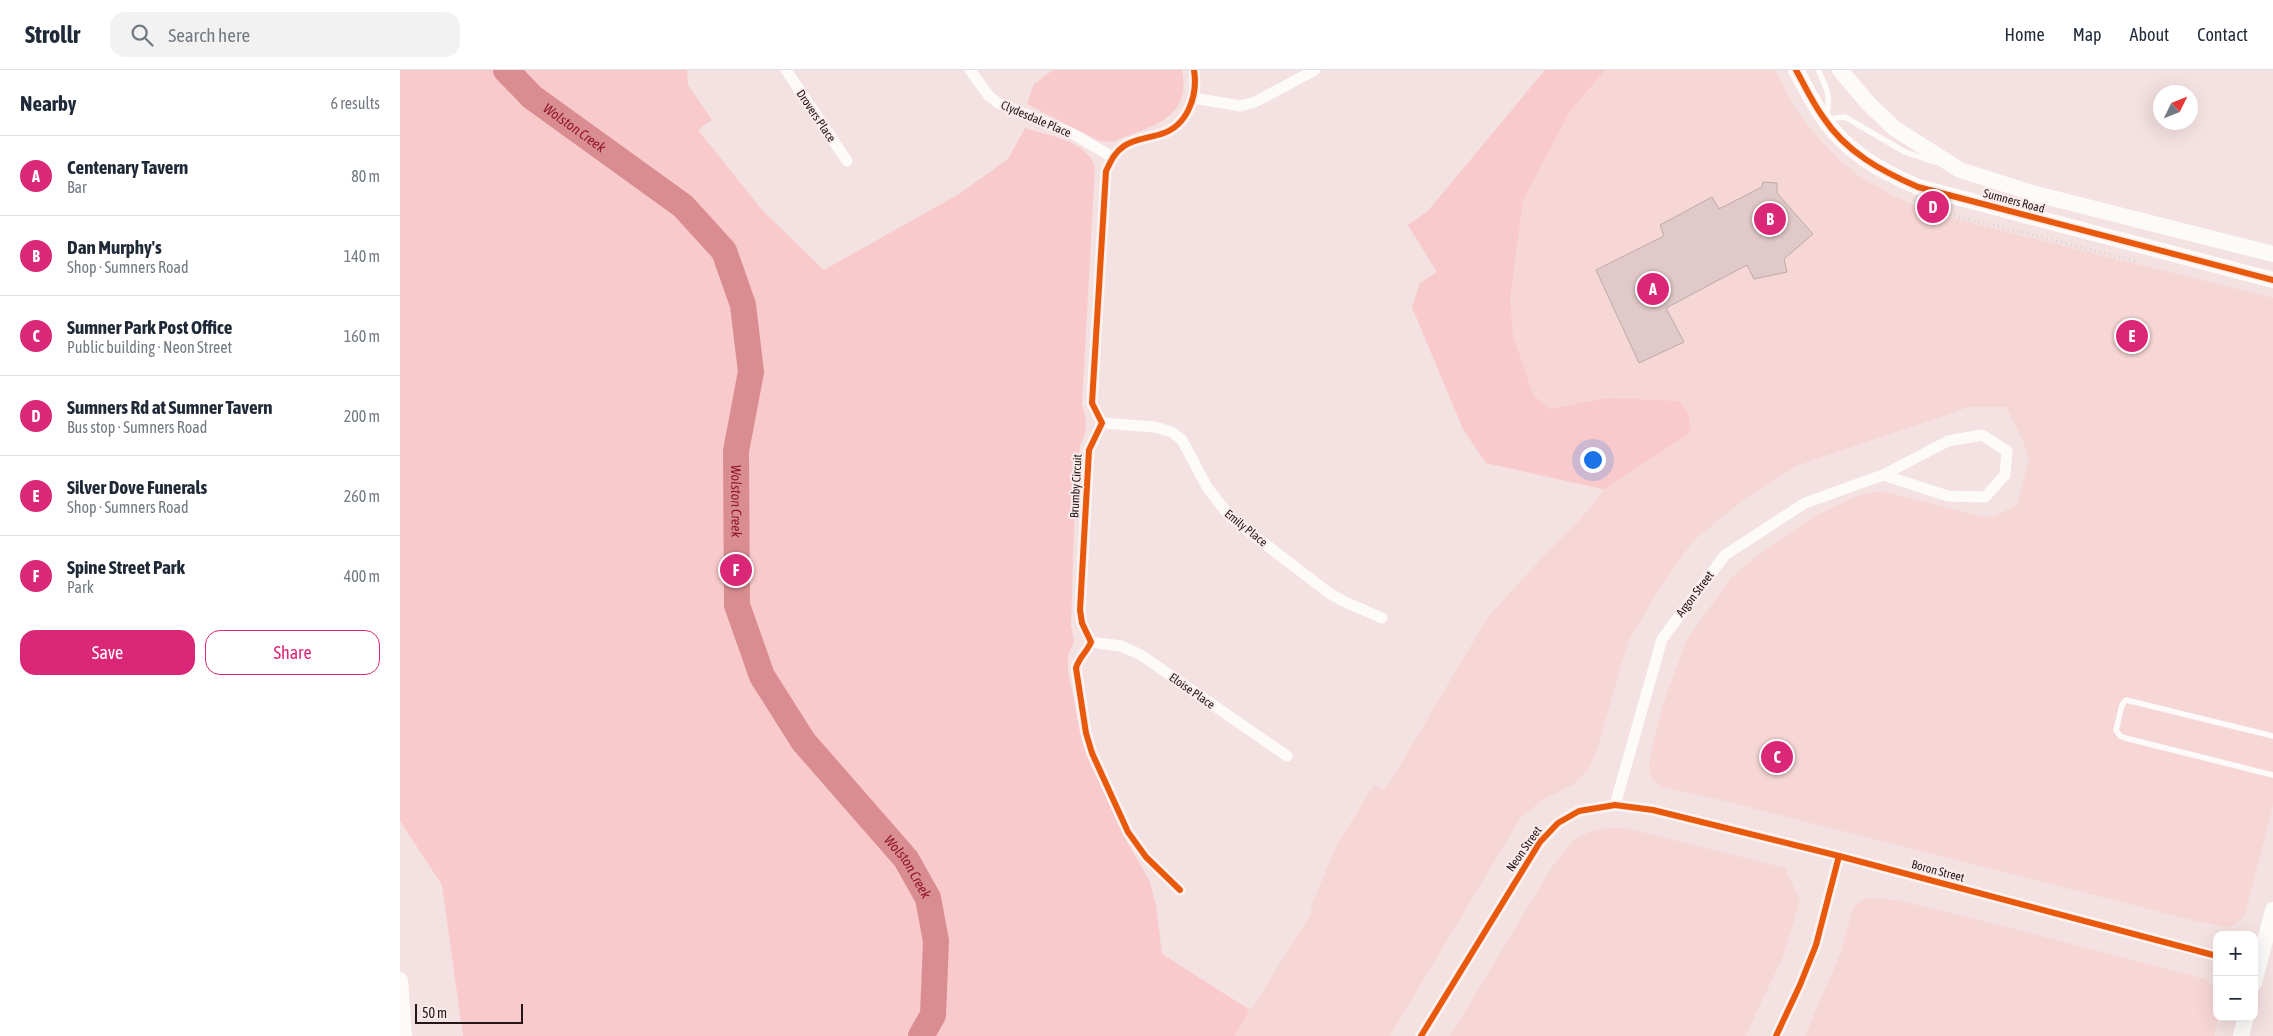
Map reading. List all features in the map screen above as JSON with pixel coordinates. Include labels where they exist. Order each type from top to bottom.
[{"type":"main road","name":"Sumners Road","points":[[1796,70],[1824,119],[1839,138],[1863,158],[1885,172],[1918,187],[2273,280]]},
{"type":"main road","name":"Sumners Road","points":[[1840,70],[1868,103],[1894,128],[1960,170],[2032,193],[2273,254]]},
{"type":"main road","points":[[2072,228],[2078,205]]},
{"type":"main road","points":[[2258,959],[2273,910]]},
{"type":"main road","points":[[400,980],[404,1036]]},
{"type":"main road","points":[[2241,1036],[2245,1021]]},
{"type":"street","name":"Drovers Place","points":[[786,70],[847,161]]},
{"type":"street","name":"Clydesdale Place","points":[[970,70],[988,96],[998,103],[1075,135],[1112,157]]},
{"type":"street","points":[[1102,423],[1092,403],[1106,172],[1112,157],[1124,145],[1163,133],[1176,126],[1185,115],[1193,98],[1196,82],[1194,70]]},
{"type":"street","points":[[1193,98],[1240,106],[1255,102],[1315,70]]},
{"type":"street","name":"Emily Place","points":[[1102,423],[1155,426],[1172,432],[1182,440],[1207,487],[1230,517],[1329,593],[1382,618]]},
{"type":"street","name":"Brumby Circuit","points":[[1091,642],[1082,623],[1080,610],[1089,450],[1102,423]]},
{"type":"street","name":"Argon Street","points":[[1615,805],[1662,639],[1725,555],[1805,503],[1883,475],[1948,441],[1982,435],[2007,451],[2005,475],[1985,497],[1948,496],[1883,475]]},
{"type":"street","points":[[1091,642],[1087,650],[1078,659],[1076,668],[1086,733],[1092,753],[1135,843],[1146,857],[1180,890]]},
{"type":"street","name":"Eloise Place","points":[[1091,642],[1121,646],[1140,655],[1286,756]]},
{"type":"street","name":"Neon Street","points":[[1421,1036],[1540,842],[1558,823],[1579,811],[1615,805],[1653,810],[1839,856]]},
{"type":"street","points":[[1776,1036],[1816,945],[1839,856]]},
{"type":"street","name":"Boron Street","points":[[1839,856],[2213,955]]},
{"type":"lane","points":[[1818,70],[1828,90],[1829,106],[1824,119],[1845,117],[1905,152],[1960,170]]},
{"type":"lane","points":[[2273,736],[2126,700],[2122,705],[2116,730],[2120,736],[2125,738],[2273,774]]},
{"type":"shaded area","points":[[400,70],[687,70],[688,85],[712,120],[698,130],[763,211],[824,270],[959,194],[1008,159],[1025,128],[1065,140],[1083,150],[1090,157],[1095,166],[1082,405],[1086,425],[1080,445],[1074,529],[1071,625],[1074,642],[1068,655],[1068,671],[1082,742],[1088,758],[1127,842],[1149,880],[1156,905],[1162,954],[1250,1010],[1235,1036],[463,1036],[442,885],[400,821]]},
{"type":"shaded area","points":[[1053,70],[1182,70],[1183,87],[1181,101],[1174,111],[1153,126],[1113,142],[1099,141],[1027,104],[1034,84]]},
{"type":"shaded area","points":[[1545,70],[1775,70],[1792,103],[1811,130],[1843,163],[1859,176],[1895,197],[1926,210],[1972,223],[2273,298],[2273,805],[2245,914],[2240,920],[2233,925],[2224,927],[2192,920],[1725,801],[1662,787],[1653,780],[1649,771],[1651,751],[1663,704],[1687,639],[1732,577],[1758,555],[1815,516],[1857,496],[1882,491],[1984,517],[1995,516],[2017,505],[2029,460],[2024,443],[2006,407],[1969,407],[1796,466],[1743,500],[1693,541],[1657,592],[1628,642],[1598,746],[1589,768],[1574,784],[1544,799],[1521,817],[1390,1036],[1235,1036],[1313,910],[1310,908],[1338,843],[1374,785],[1385,790],[1488,617],[1578,522],[1604,490],[1486,463],[1463,429],[1412,307],[1420,283],[1437,272],[1408,225],[1428,211]]},
{"type":"shaded area","points":[[1545,70],[1605,70],[1570,111],[1523,200],[1510,298],[1513,336],[1533,395],[1549,409],[1609,398],[1678,401],[1688,413],[1691,432],[1604,489],[1486,463],[1463,429],[1412,307],[1420,283],[1437,272],[1408,225],[1428,211]]},
{"type":"shaded area","points":[[1607,828],[1625,828],[1785,868],[1800,901],[1782,959],[1745,1036],[1450,1036],[1554,864],[1575,839],[1589,832]]},
{"type":"shaded area","points":[[1866,898],[1897,900],[2205,979],[2213,985],[2213,1021],[2217,1021],[2214,1036],[1805,1036],[1841,952],[1852,911],[1857,903]]},
{"type":"building","points":[[1763,182],[1777,183],[1777,193],[1813,234],[1784,259],[1787,272],[1754,279],[1747,265],[1666,308],[1684,342],[1639,363],[1596,270],[1664,236],[1660,225],[1712,197],[1719,209],[1762,187]]},
{"type":"waterway","name":"Wolston Creek","points":[[506,70],[532,97],[683,206],[724,251],[743,305],[751,372],[736,451],[737,605],[762,676],[803,741],[906,859],[928,898],[936,941],[933,1015],[921,1036]]},
{"type":"cycle path","points":[[1180,890],[1146,857],[1128,832],[1092,753],[1086,733],[1076,668],[1091,642],[1082,623],[1080,610],[1089,450],[1102,423],[1092,403],[1106,171],[1115,154],[1124,146],[1137,140],[1161,134],[1178,124],[1184,117],[1192,99],[1195,80],[1194,70]]},
{"type":"cycle path","points":[[1796,70],[1819,111],[1842,140],[1865,159],[1918,187],[2273,280]]},
{"type":"cycle path","points":[[1421,1036],[1540,842],[1558,823],[1579,811],[1615,805],[1653,810],[1839,856]]},
{"type":"cycle path","points":[[1776,1036],[1816,945],[1839,856],[2213,955]]},
{"type":"place","name":"Sumners Rd at Sumner Tavern","points":[[1933,207]]},
{"type":"place","name":"Dan Murphy's","points":[[1770,219]]},
{"type":"place","name":"Centenary Tavern","points":[[1653,289]]},
{"type":"place","name":"Silver Dove Funerals","points":[[2132,336]]},
{"type":"place","name":"Spine Street Park","points":[[736,570]]},
{"type":"place","name":"Sumner Park Post Office","points":[[1777,757]]}]
